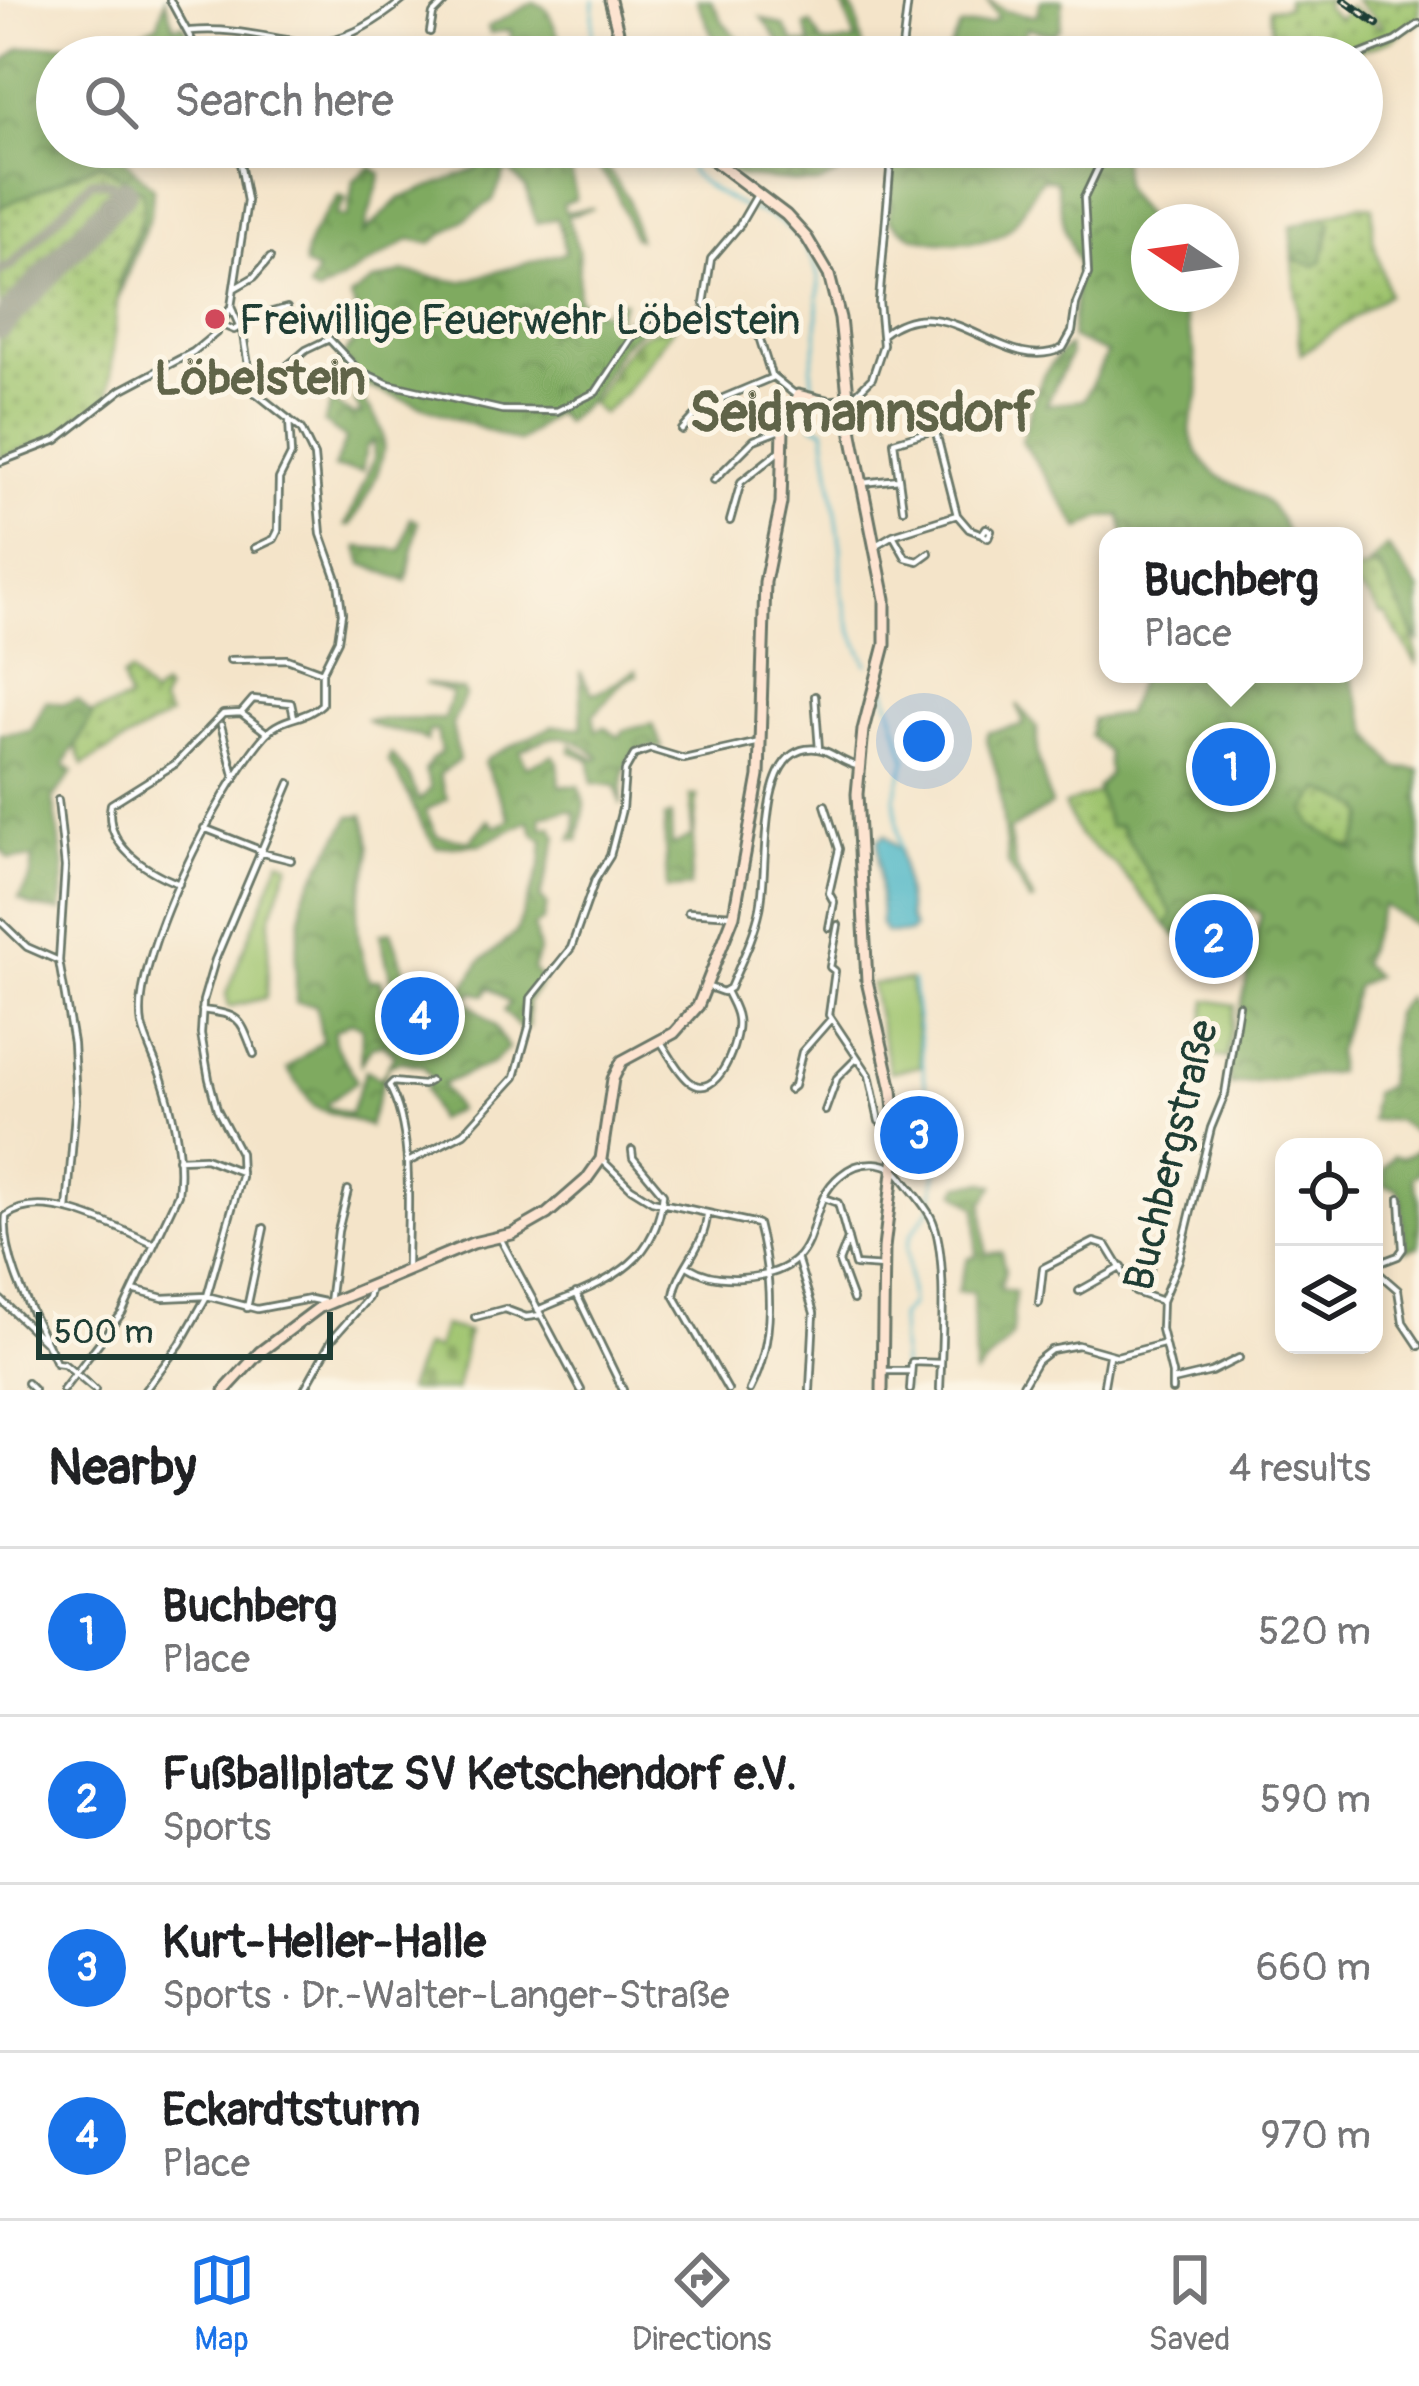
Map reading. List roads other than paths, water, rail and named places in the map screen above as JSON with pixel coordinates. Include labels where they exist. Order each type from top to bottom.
[{"type":"street","points":[[170,0],[192,36]]},
{"type":"street","points":[[344,36],[404,0]]},
{"type":"street","points":[[430,32],[433,14],[447,0]]},
{"type":"street","points":[[610,0],[620,36]]},
{"type":"street","points":[[904,36],[908,0]]},
{"type":"street","points":[[1383,46],[1419,24]]},
{"type":"street","points":[[190,31],[254,36]]},
{"type":"street","points":[[0,462],[67,435],[121,390],[205,344],[222,326],[235,288],[247,201],[241,168]]},
{"type":"street","points":[[725,168],[794,223],[829,275],[840,318],[848,401],[886,614],[883,659],[858,766],[866,966],[896,1124],[884,1267],[883,1390]]},
{"type":"street","points":[[254,394],[307,350],[329,339],[373,379],[502,410],[560,411],[596,392],[634,336],[652,326],[710,311],[743,318],[756,327],[773,377],[797,396],[830,403],[848,401],[876,370],[883,334],[879,302],[890,168]]},
{"type":"street","points":[[883,334],[901,324],[935,319],[1031,355],[1063,348],[1088,274],[1084,198],[1098,168]]},
{"type":"street","points":[[710,311],[704,298],[710,259],[739,226],[758,193]]},
{"type":"street","points":[[235,288],[260,272],[270,258]]},
{"type":"street","points":[[63,1390],[114,1327],[175,1204],[178,1159],[141,1007],[150,954],[204,828],[267,733],[322,704],[322,672],[340,633],[342,601],[321,534],[313,449],[301,429],[254,394],[231,307]]},
{"type":"street","points":[[222,326],[233,330],[286,308]]},
{"type":"street","points":[[682,430],[704,406],[773,377]]},
{"type":"street","points":[[225,1390],[260,1352],[329,1303],[473,1243],[526,1228],[547,1214],[601,1160],[615,1073],[633,1052],[684,1024],[709,987],[734,915],[759,776],[765,582],[781,503],[782,429],[797,396]]},
{"type":"street","points":[[929,405],[957,515],[969,529],[982,534]]},
{"type":"street","points":[[255,548],[276,536],[279,478],[291,455],[289,419]]},
{"type":"street","points":[[714,480],[754,440],[782,429]]},
{"type":"street","points":[[903,509],[894,442],[934,430]]},
{"type":"street","points":[[730,521],[741,482],[781,450]]},
{"type":"street","points":[[862,484],[899,479]]},
{"type":"street","points":[[873,547],[893,535],[957,515]]},
{"type":"street","points":[[893,535],[906,558],[918,561],[929,553]]},
{"type":"street","points":[[230,660],[287,659],[322,672]]},
{"type":"street","points":[[815,696],[819,749]]},
{"type":"street","points":[[179,884],[152,872],[116,839],[109,825],[113,802],[175,764],[220,721],[241,713],[253,699],[291,703],[294,717]]},
{"type":"street","points":[[241,713],[267,733]]},
{"type":"street","points":[[220,721],[236,779]]},
{"type":"street","points":[[408,1162],[464,1133],[511,1083],[529,1028],[531,998],[571,948],[613,848],[625,771],[634,755],[651,748],[684,759],[760,742]]},
{"type":"street","points":[[660,1040],[691,1083],[702,1086],[714,1081],[731,1057],[738,1025],[726,991],[760,908],[776,773],[790,755],[819,749],[858,766]]},
{"type":"street","points":[[145,1390],[180,1344],[207,1296],[242,1174],[240,1153],[212,1092],[202,1010],[214,960],[290,783]]},
{"type":"street","points":[[58,800],[65,867],[59,961],[73,1043],[76,1101],[67,1210]]},
{"type":"street","points":[[826,806],[839,849],[829,893],[833,902],[829,928]]},
{"type":"street","points":[[204,828],[291,860]]},
{"type":"street","points":[[688,912],[734,915]]},
{"type":"street","points":[[0,921],[27,947],[59,961]]},
{"type":"street","points":[[789,1090],[802,1052],[830,1020],[836,971],[830,967],[838,925]]},
{"type":"street","points":[[709,987],[726,991]]},
{"type":"street","name":"Buchbergstraße","points":[[1172,1390],[1163,1344],[1162,1300],[1179,1260],[1211,1128],[1225,1094],[1239,1005]]},
{"type":"street","points":[[202,1010],[230,1013],[239,1019],[254,1054]]},
{"type":"street","points":[[830,1020],[869,1075],[879,1120],[896,1124]]},
{"type":"street","points":[[825,1112],[837,1078],[857,1058]]},
{"type":"street","points":[[407,1272],[408,1162],[402,1121],[389,1085],[430,1082]]},
{"type":"street","points":[[476,1317],[505,1309],[526,1317],[540,1312],[612,1278],[639,1254],[655,1234],[661,1187],[633,1158],[632,1150]]},
{"type":"street","points":[[178,1159],[206,1158],[242,1174]]},
{"type":"street","points":[[601,1160],[639,1195],[662,1205],[758,1224],[770,1314],[767,1342],[750,1390]]},
{"type":"street","points":[[688,1267],[722,1278],[766,1275],[797,1258],[811,1238],[824,1198],[840,1176],[855,1167],[881,1163],[896,1167],[928,1213],[937,1237],[943,1297],[940,1390]]},
{"type":"street","points":[[892,1188],[899,1183],[908,1185]]},
{"type":"street","points":[[329,1303],[348,1190]]},
{"type":"street","points":[[824,1198],[838,1203],[855,1264],[884,1267]]},
{"type":"street","points":[[1400,1198],[1403,1249],[1377,1264],[1375,1270],[1398,1290],[1403,1322],[1419,1346]]},
{"type":"street","points":[[94,1390],[56,1363],[44,1340],[8,1242],[8,1213],[28,1207],[67,1210],[153,1244]]},
{"type":"street","points":[[707,1215],[702,1240],[676,1285],[675,1297],[728,1390]]},
{"type":"street","points":[[247,1308],[264,1228]]},
{"type":"street","points":[[499,1236],[581,1390]]},
{"type":"street","points":[[848,1239],[839,1262],[853,1300]]},
{"type":"street","points":[[1039,1303],[1043,1268],[1087,1243],[1107,1246],[1138,1294],[1162,1300]]},
{"type":"street","points":[[1132,1284],[1150,1269],[1159,1247]]},
{"type":"street","points":[[797,1258],[814,1313],[810,1390]]},
{"type":"street","points":[[1079,1291],[1121,1267]]},
{"type":"street","points":[[304,1390],[333,1338],[368,1298],[368,1287]]},
{"type":"street","points":[[133,1290],[172,1298],[207,1296],[247,1308],[266,1309],[313,1298],[329,1303]]},
{"type":"street","points":[[576,1293],[622,1390]]},
{"type":"street","points":[[0,1299],[44,1340]]},
{"type":"street","points":[[1020,1390],[1045,1352],[1078,1345],[1109,1356],[1163,1344]]},
{"type":"street","points":[[1104,1384],[1109,1356]]},
{"type":"street","points":[[1173,1381],[1201,1376],[1238,1358]]},
{"type":"street","points":[[883,1371],[905,1371],[912,1363],[941,1363]]},
{"type":"street","points":[[905,1371],[910,1390]]},
{"type":"street","points":[[27,1384],[34,1390]]},
{"type":"water","points":[[885,835],[900,850],[914,928],[909,933],[886,933],[881,925],[878,840]]},
{"type":"waterway","points":[[592,36],[594,0]]},
{"type":"waterway","points":[[690,168],[712,190],[744,208]]},
{"type":"waterway","points":[[751,210],[778,221],[801,241],[816,268],[818,297]]},
{"type":"waterway","points":[[813,393],[818,301]]},
{"type":"waterway","points":[[814,413],[813,425],[824,429],[841,549],[842,593],[867,664]]},
{"type":"waterway","points":[[885,688],[906,759],[895,797],[900,849]]},
{"type":"waterway","points":[[903,1390],[900,1316],[911,1305],[907,1247],[931,1207],[940,1146],[927,1099],[913,981]]},
{"type":"railway","points":[[1344,0],[1377,24]]},
{"type":"place","name":"Freiwillige Feuerwehr Löbelstein","points":[[215,319]]},
{"type":"place","name":"Buchberg","points":[[1231,767]]},
{"type":"place","name":"Fußballplatz SV Ketschendorf e.V.","points":[[1214,939]]},
{"type":"place","name":"Eckardtsturm","points":[[420,1016]]},
{"type":"place","name":"Kurt-Heller-Halle","points":[[919,1135]]},
{"type":"district","name":"Löbelstein","points":[[260,377]]},
{"type":"district","name":"Seidmannsdorf","points":[[862,412]]}]
